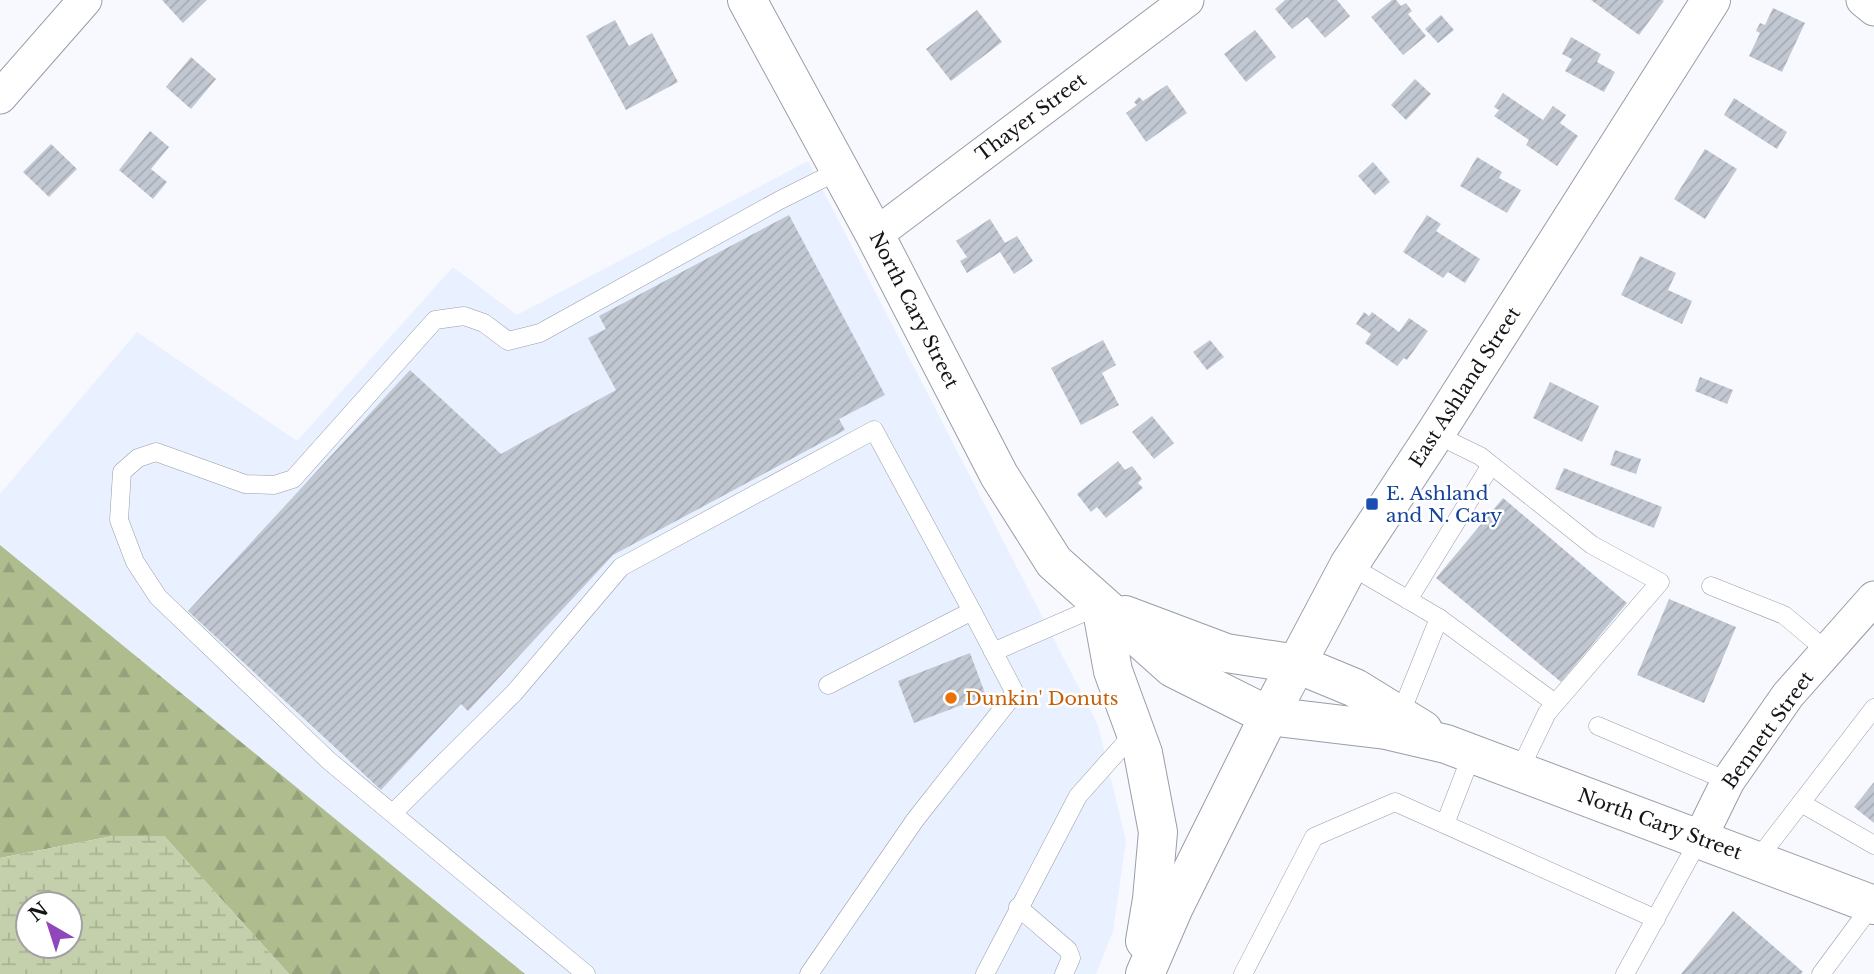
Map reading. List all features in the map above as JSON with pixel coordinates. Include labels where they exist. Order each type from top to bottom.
[{"type":"main road","name":"North Cary Street","points":[[747,0],[875,235],[999,475],[1054,562],[1173,668],[1269,716],[1386,730],[1459,749],[1873,905]]},
{"type":"main road","name":"East Ashland Street","points":[[1145,974],[1174,907],[1269,716],[1349,565],[1711,0]]},
{"type":"main road","name":"North Cary Street","points":[[1101,605],[1226,653],[1297,664],[1355,688],[1459,749]]},
{"type":"main road","points":[[1101,605],[1113,671],[1143,753],[1158,832],[1152,899],[1140,974]]},
{"type":"street","points":[[0,97],[85,0]]},
{"type":"street","name":"Thayer Street","points":[[875,235],[1187,0]]},
{"type":"street","points":[[1863,0],[1874,9]]},
{"type":"street","name":"Bennett Street","points":[[1700,838],[1728,781],[1788,695],[1874,598]]},
{"type":"lane","points":[[586,974],[394,812],[328,760],[158,597],[135,562],[119,520],[121,472],[138,458],[156,452],[245,484],[274,485],[293,479],[435,320],[464,316],[484,323],[508,341],[540,332],[780,200],[840,170]]},
{"type":"lane","points":[[394,812],[514,693],[621,567],[874,429],[1015,693],[915,820],[808,974]]},
{"type":"lane","points":[[1435,434],[1480,456],[1592,545],[1660,582],[1546,713],[1519,771]]},
{"type":"lane","points":[[1408,600],[1491,465]]},
{"type":"lane","points":[[1349,565],[1438,618],[1555,704]]},
{"type":"lane","points":[[1711,586],[1784,615],[1827,651]]},
{"type":"lane","points":[[993,652],[1101,605]]},
{"type":"lane","points":[[828,685],[972,611]]},
{"type":"lane","points":[[1400,715],[1438,618]]},
{"type":"lane","points":[[1757,860],[1874,708]]},
{"type":"lane","points":[[1598,726],[1728,781]]},
{"type":"lane","points":[[985,974],[1078,796],[1135,732]]},
{"type":"lane","points":[[1445,824],[1459,749]]},
{"type":"lane","points":[[1243,974],[1314,837],[1395,802],[1656,919]]},
{"type":"lane","points":[[1801,803],[1874,845]]},
{"type":"lane","points":[[1625,974],[1700,838]]},
{"type":"lane","points":[[1821,974],[1873,905]]},
{"type":"lane","points":[[1018,907],[1068,950],[1070,958],[1064,974]]},
{"type":"shaded area","points":[[808,161],[1098,725],[1126,841],[1113,931],[1096,974],[525,974],[0,545],[0,494],[137,332],[297,441],[453,267],[517,315]]},
{"type":"green space","points":[[0,545],[525,974],[289,974],[164,836],[113,836],[0,858]]},
{"type":"green space","points":[[113,836],[164,836],[289,974],[0,974],[0,858]]},
{"type":"building","points":[[162,0],[207,0],[183,23]]},
{"type":"building","points":[[1285,0],[1337,0],[1350,16],[1325,38],[1307,17],[1292,29],[1275,9]]},
{"type":"building","points":[[1392,0],[1396,0],[1401,6],[1406,3],[1412,11],[1408,14],[1426,36],[1403,55],[1371,17]]},
{"type":"building","points":[[1591,0],[1662,0],[1664,1],[1639,35]]},
{"type":"building","points":[[1773,8],[1805,23],[1782,72],[1749,56],[1760,33],[1756,31],[1760,23],[1765,25]]},
{"type":"building","points":[[977,10],[1002,42],[951,81],[926,49]]},
{"type":"building","points":[[1441,15],[1454,30],[1438,43],[1425,29]]},
{"type":"building","points":[[615,20],[629,46],[652,33],[678,82],[626,110],[586,36]]},
{"type":"building","points":[[1255,30],[1276,57],[1246,82],[1224,54]]},
{"type":"building","points":[[1571,37],[1601,54],[1597,62],[1615,72],[1604,92],[1565,71],[1572,59],[1562,54]]},
{"type":"building","points":[[191,57],[216,79],[191,109],[166,87]]},
{"type":"building","points":[[1415,79],[1431,94],[1406,120],[1391,105]]},
{"type":"building","points":[[1167,85],[1187,113],[1146,142],[1126,113],[1137,105],[1134,102],[1139,97],[1143,101]]},
{"type":"building","points":[[1503,93],[1543,120],[1553,106],[1566,115],[1560,123],[1578,136],[1557,166],[1526,145],[1529,140],[1494,116],[1499,110],[1494,107]]},
{"type":"building","points":[[1734,98],[1787,132],[1777,149],[1724,115]]},
{"type":"building","points":[[150,131],[169,147],[151,169],[167,182],[153,199],[119,170]]},
{"type":"building","points":[[51,144],[77,169],[49,197],[23,172]]},
{"type":"building","points":[[1705,149],[1737,169],[1705,219],[1674,199]]},
{"type":"building","points":[[1477,157],[1502,172],[1499,178],[1521,190],[1507,213],[1460,186]]},
{"type":"building","points":[[1373,162],[1390,182],[1375,195],[1358,176]]},
{"type":"building","points":[[789,215],[885,395],[839,419],[845,430],[613,555],[468,711],[461,704],[381,790],[188,611],[410,370],[501,454],[616,390],[588,338],[606,329],[599,316]]},
{"type":"building","points":[[1427,215],[1441,224],[1436,231],[1480,259],[1465,283],[1448,272],[1443,278],[1403,252]]},
{"type":"building","points":[[990,219],[1005,243],[1017,236],[1033,261],[1014,274],[1000,252],[967,273],[960,261],[967,257],[956,241]]},
{"type":"building","points":[[1640,256],[1676,273],[1668,290],[1692,301],[1682,324],[1621,295]]},
{"type":"building","points":[[1364,312],[1369,316],[1372,312],[1399,332],[1409,318],[1428,331],[1407,360],[1404,358],[1397,366],[1365,343],[1371,334],[1356,324]]},
{"type":"building","points":[[1103,340],[1116,365],[1102,373],[1119,405],[1081,425],[1051,368]]},
{"type":"building","points":[[1210,340],[1224,357],[1207,370],[1193,352]]},
{"type":"building","points":[[1700,377],[1733,390],[1727,404],[1695,391]]},
{"type":"building","points":[[1550,382],[1599,406],[1582,442],[1533,418]]},
{"type":"building","points":[[1152,416],[1174,443],[1154,459],[1132,432]]},
{"type":"building","points":[[1615,450],[1641,459],[1636,474],[1610,465]]},
{"type":"building","points":[[1118,461],[1125,470],[1132,466],[1142,479],[1138,483],[1143,488],[1106,518],[1097,507],[1091,512],[1077,494]]},
{"type":"building","points":[[1564,468],[1662,507],[1654,528],[1555,489]]},
{"type":"building","points":[[1503,498],[1627,603],[1561,682],[1436,578]]},
{"type":"building","points":[[1669,599],[1736,627],[1704,703],[1637,675]]},
{"type":"building","points":[[970,653],[986,696],[914,723],[898,681]]},
{"type":"building","points":[[1874,782],[1874,823],[1854,807]]},
{"type":"building","points":[[1733,911],[1803,972],[1681,974]]},
{"type":"place","name":"E. Ashland and N. Cary","points":[[1372,504]]},
{"type":"place","name":"Dunkin' Donuts","points":[[951,698]]}]
